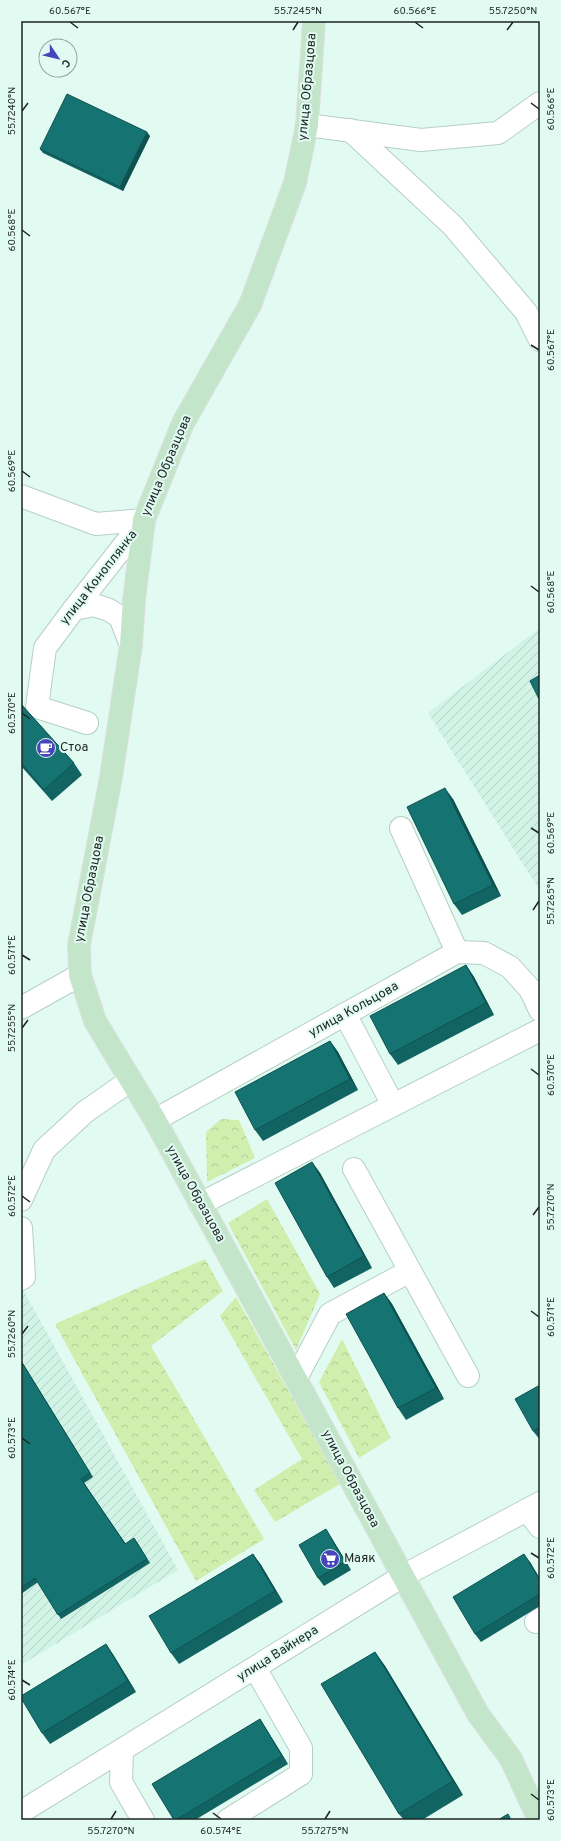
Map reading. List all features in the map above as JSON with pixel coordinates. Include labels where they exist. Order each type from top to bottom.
[{"type":"main road","name":"улица Образцова","points":[[314,21],[307,125],[295,183],[250,305],[183,423],[144,520],[134,600],[131,645],[111,778],[79,945],[80,975],[95,1021],[155,1120],[478,1714],[511,1758],[539,1820]]},
{"type":"street","points":[[307,125],[421,140],[498,133],[540,104]]},
{"type":"street","points":[[350,130],[453,226],[526,312],[540,340]]},
{"type":"street","name":"улица Коноплянка","points":[[21,496],[96,524],[144,520]]},
{"type":"street","name":"улица Коноплянка","points":[[87,724],[37,707],[45,648],[144,520]]},
{"type":"street","points":[[74,609],[94,605],[109,610],[120,617],[131,645]]},
{"type":"street","points":[[401,828],[457,952],[484,953],[510,967],[530,989],[540,1010]]},
{"type":"street","name":"улица Кольцова","points":[[155,1120],[457,952]]},
{"type":"street","points":[[21,1008],[80,975]]},
{"type":"street","points":[[345,1014],[393,1105]]},
{"type":"street","points":[[200,1204],[540,1030]]},
{"type":"street","points":[[21,1200],[44,1150],[85,1112],[131,1080]]},
{"type":"street","points":[[354,1169],[468,1376]]},
{"type":"street","points":[[21,1228],[24,1277],[21,1279]]},
{"type":"street","points":[[296,1378],[330,1314],[410,1271]]},
{"type":"street","name":"улица Вайнера","points":[[21,1812],[403,1576],[536,1513]]},
{"type":"street","points":[[228,1820],[301,1774],[301,1748],[255,1668]]},
{"type":"street","points":[[122,1750],[121,1782],[143,1820]]},
{"type":"shaded area","points":[[540,628],[540,891],[428,713]]},
{"type":"shaded area","points":[[21,1286],[178,1570],[21,1665]]},
{"type":"green space","points":[[221,1119],[239,1120],[255,1158],[207,1182],[206,1132]]},
{"type":"green space","points":[[267,1199],[320,1294],[296,1350],[228,1223]]},
{"type":"green space","points":[[205,1259],[223,1291],[151,1346],[264,1539],[196,1581],[55,1324]]},
{"type":"green space","points":[[236,1297],[340,1484],[275,1522],[254,1490],[302,1459],[220,1316]]},
{"type":"green space","points":[[342,1339],[391,1438],[359,1458],[319,1382]]},
{"type":"building","points":[[67,94],[147,132],[120,187],[40,149]]},
{"type":"building","points":[[540,675],[540,698],[539,699],[530,681]]},
{"type":"building","points":[[21,704],[74,763],[44,790],[21,763]]},
{"type":"building","points":[[445,788],[493,885],[454,904],[407,807]]},
{"type":"building","points":[[466,965],[486,1003],[390,1054],[370,1016]]},
{"type":"building","points":[[330,1041],[350,1079],[255,1130],[235,1092]]},
{"type":"building","points":[[312,1162],[364,1256],[327,1277],[275,1183]]},
{"type":"building","points":[[384,1293],[436,1388],[398,1408],[346,1314]]},
{"type":"building","points":[[21,1361],[90,1473],[81,1479],[125,1544],[134,1538],[147,1559],[58,1615],[35,1578],[21,1588]]},
{"type":"building","points":[[540,1385],[540,1427],[533,1431],[515,1399]]},
{"type":"building","points":[[326,1529],[345,1562],[318,1578],[299,1545]]},
{"type":"building","points":[[253,1554],[275,1591],[171,1653],[149,1616]]},
{"type":"building","points":[[524,1554],[540,1580],[540,1594],[475,1634],[453,1597]]},
{"type":"building","points":[[106,1644],[128,1681],[42,1733],[21,1696]]},
{"type":"building","points":[[375,1652],[453,1781],[399,1814],[321,1684]]},
{"type":"building","points":[[260,1719],[282,1756],[174,1820],[152,1784]]},
{"type":"building","points":[[508,1814],[511,1820],[498,1820]]},
{"type":"place","name":"Стоа","points":[[46,748]]},
{"type":"place","name":"Маяк","points":[[330,1559]]}]
